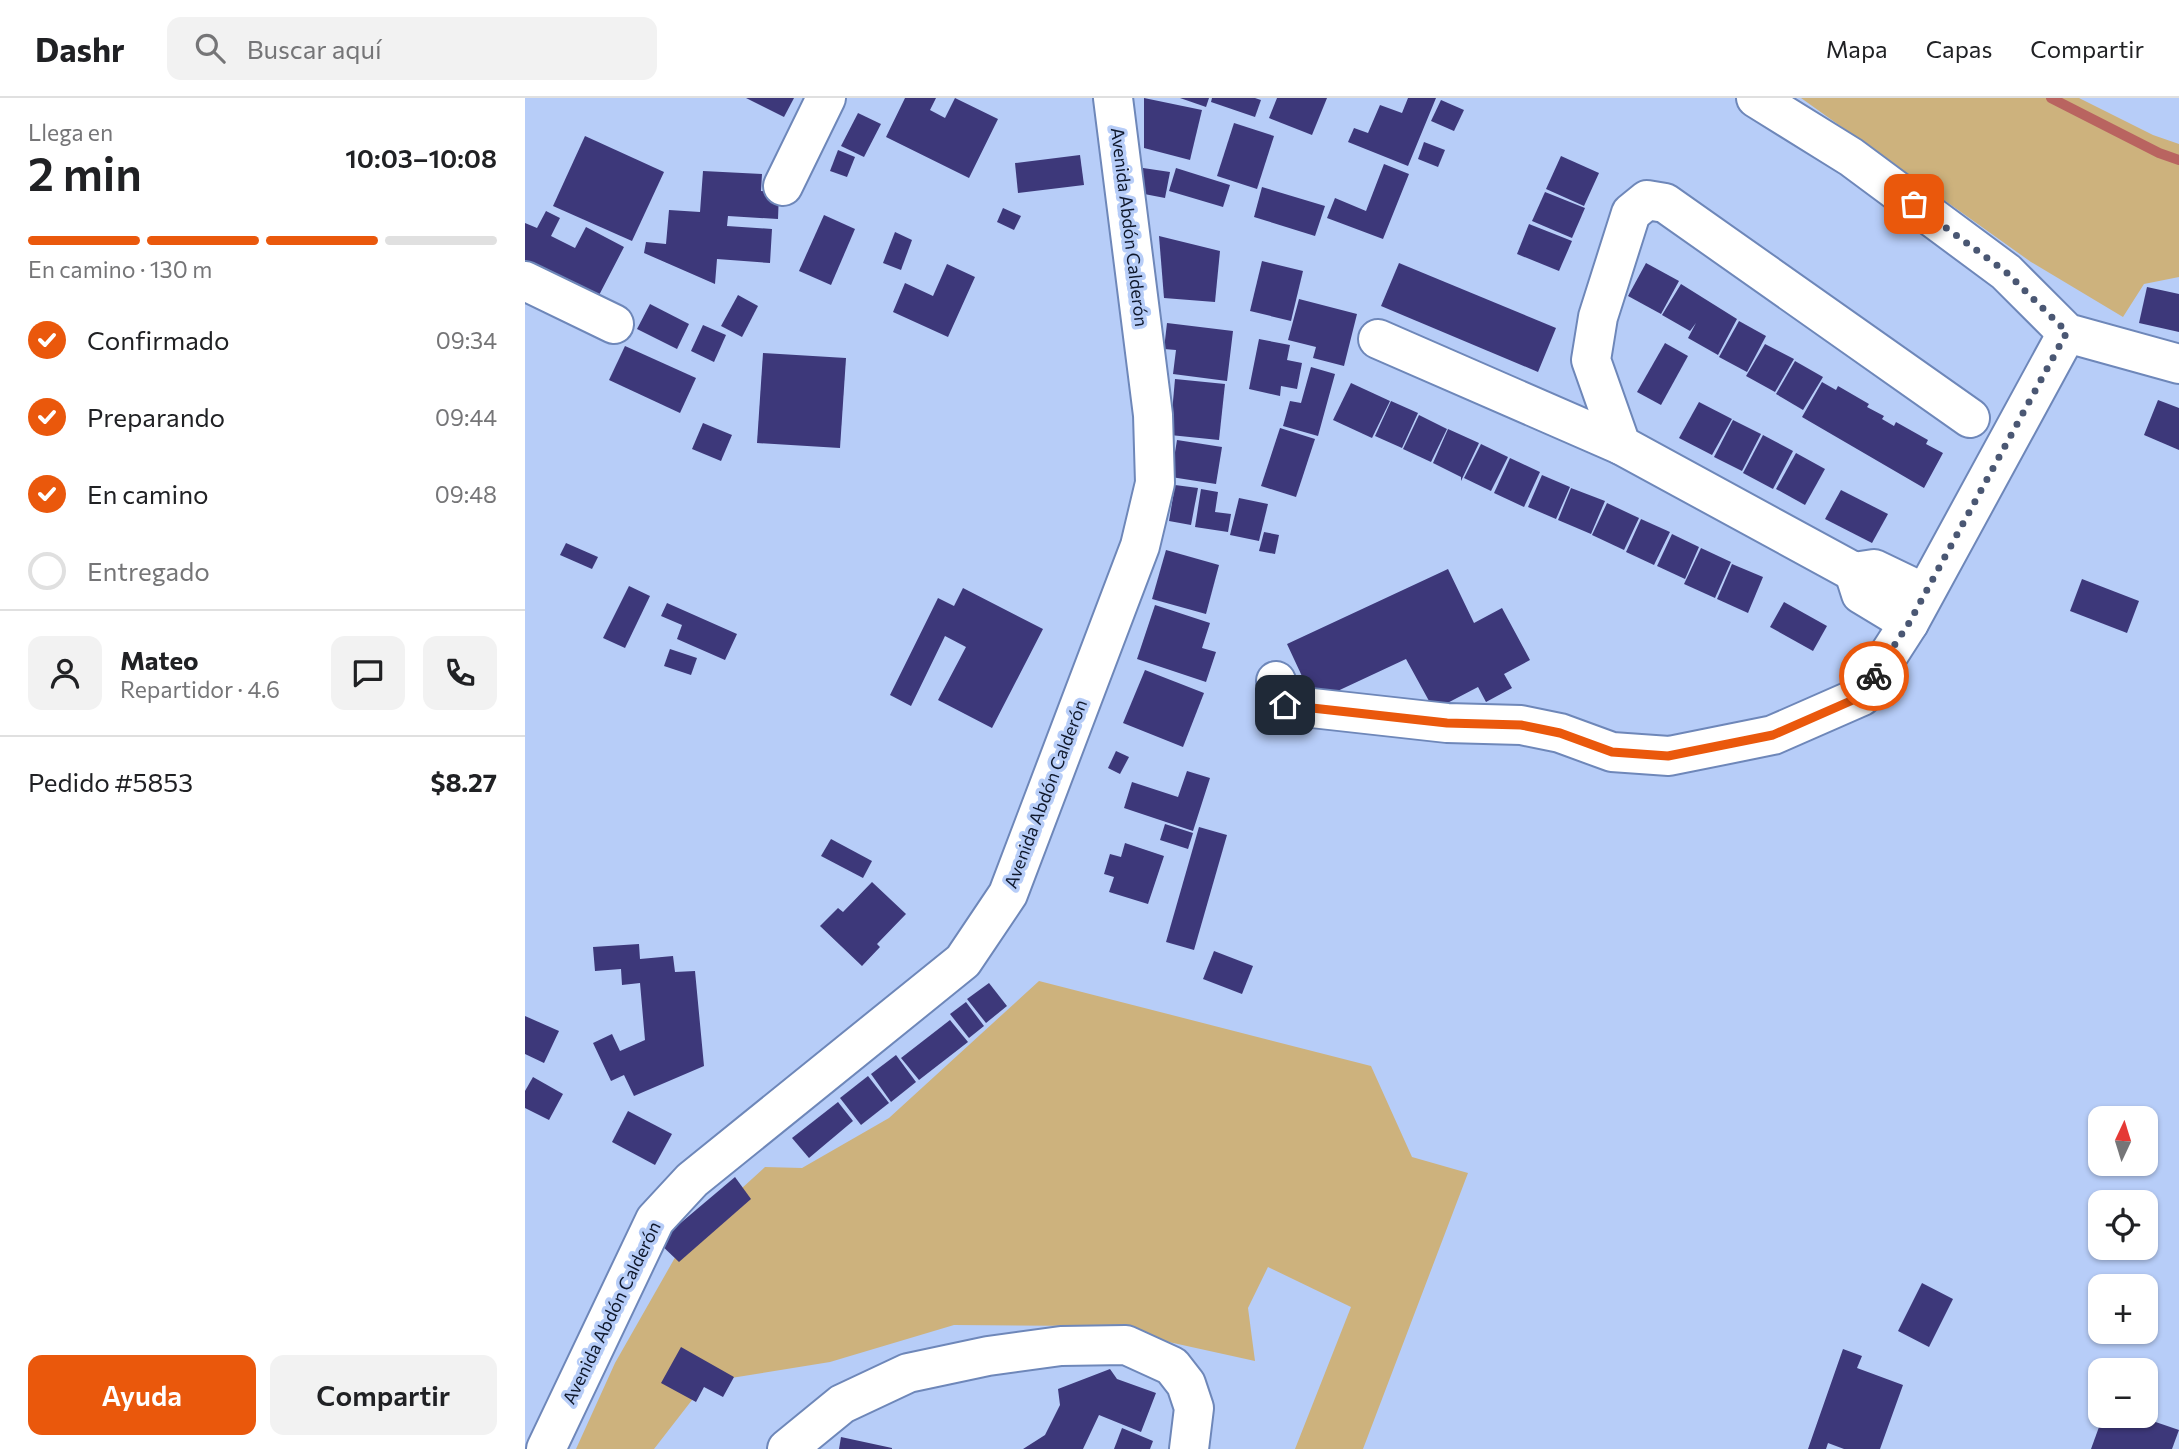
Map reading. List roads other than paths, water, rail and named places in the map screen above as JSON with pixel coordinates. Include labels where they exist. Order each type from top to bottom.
[{"type":"street","points":[[783,186],[826,98]]},
{"type":"street","name":"Avenida Abdón Calderón","points":[[546,1449],[655,1220],[692,1180],[963,961],[1008,894],[1140,546],[1155,483],[1153,415],[1113,98]]},
{"type":"street","points":[[1756,98],[1851,158],[1996,264],[2067,332],[2179,364]]},
{"type":"street","points":[[1535,408],[1565,401],[1583,384],[1591,360],[1598,317],[1631,213],[1647,200],[1665,203],[1970,418]]},
{"type":"street","points":[[525,281],[614,324]]},
{"type":"street","points":[[1276,681],[1285,705],[1447,723],[1521,725],[1560,733],[1612,752],[1668,756],[1773,735],[1862,696],[1917,608],[2067,332]]},
{"type":"street","points":[[1378,339],[1621,445],[1854,572],[1874,569],[1917,608]]},
{"type":"street","points":[[1591,360],[1621,445]]},
{"type":"street","points":[[787,1449],[842,1404],[908,1373],[988,1356],[1061,1346],[1126,1345],[1172,1366],[1186,1384],[1194,1408],[1189,1449]]},
{"type":"street","points":[[525,1440],[546,1449]]},
{"type":"waterway","points":[[2051,98],[2159,153],[2179,160]]}]
